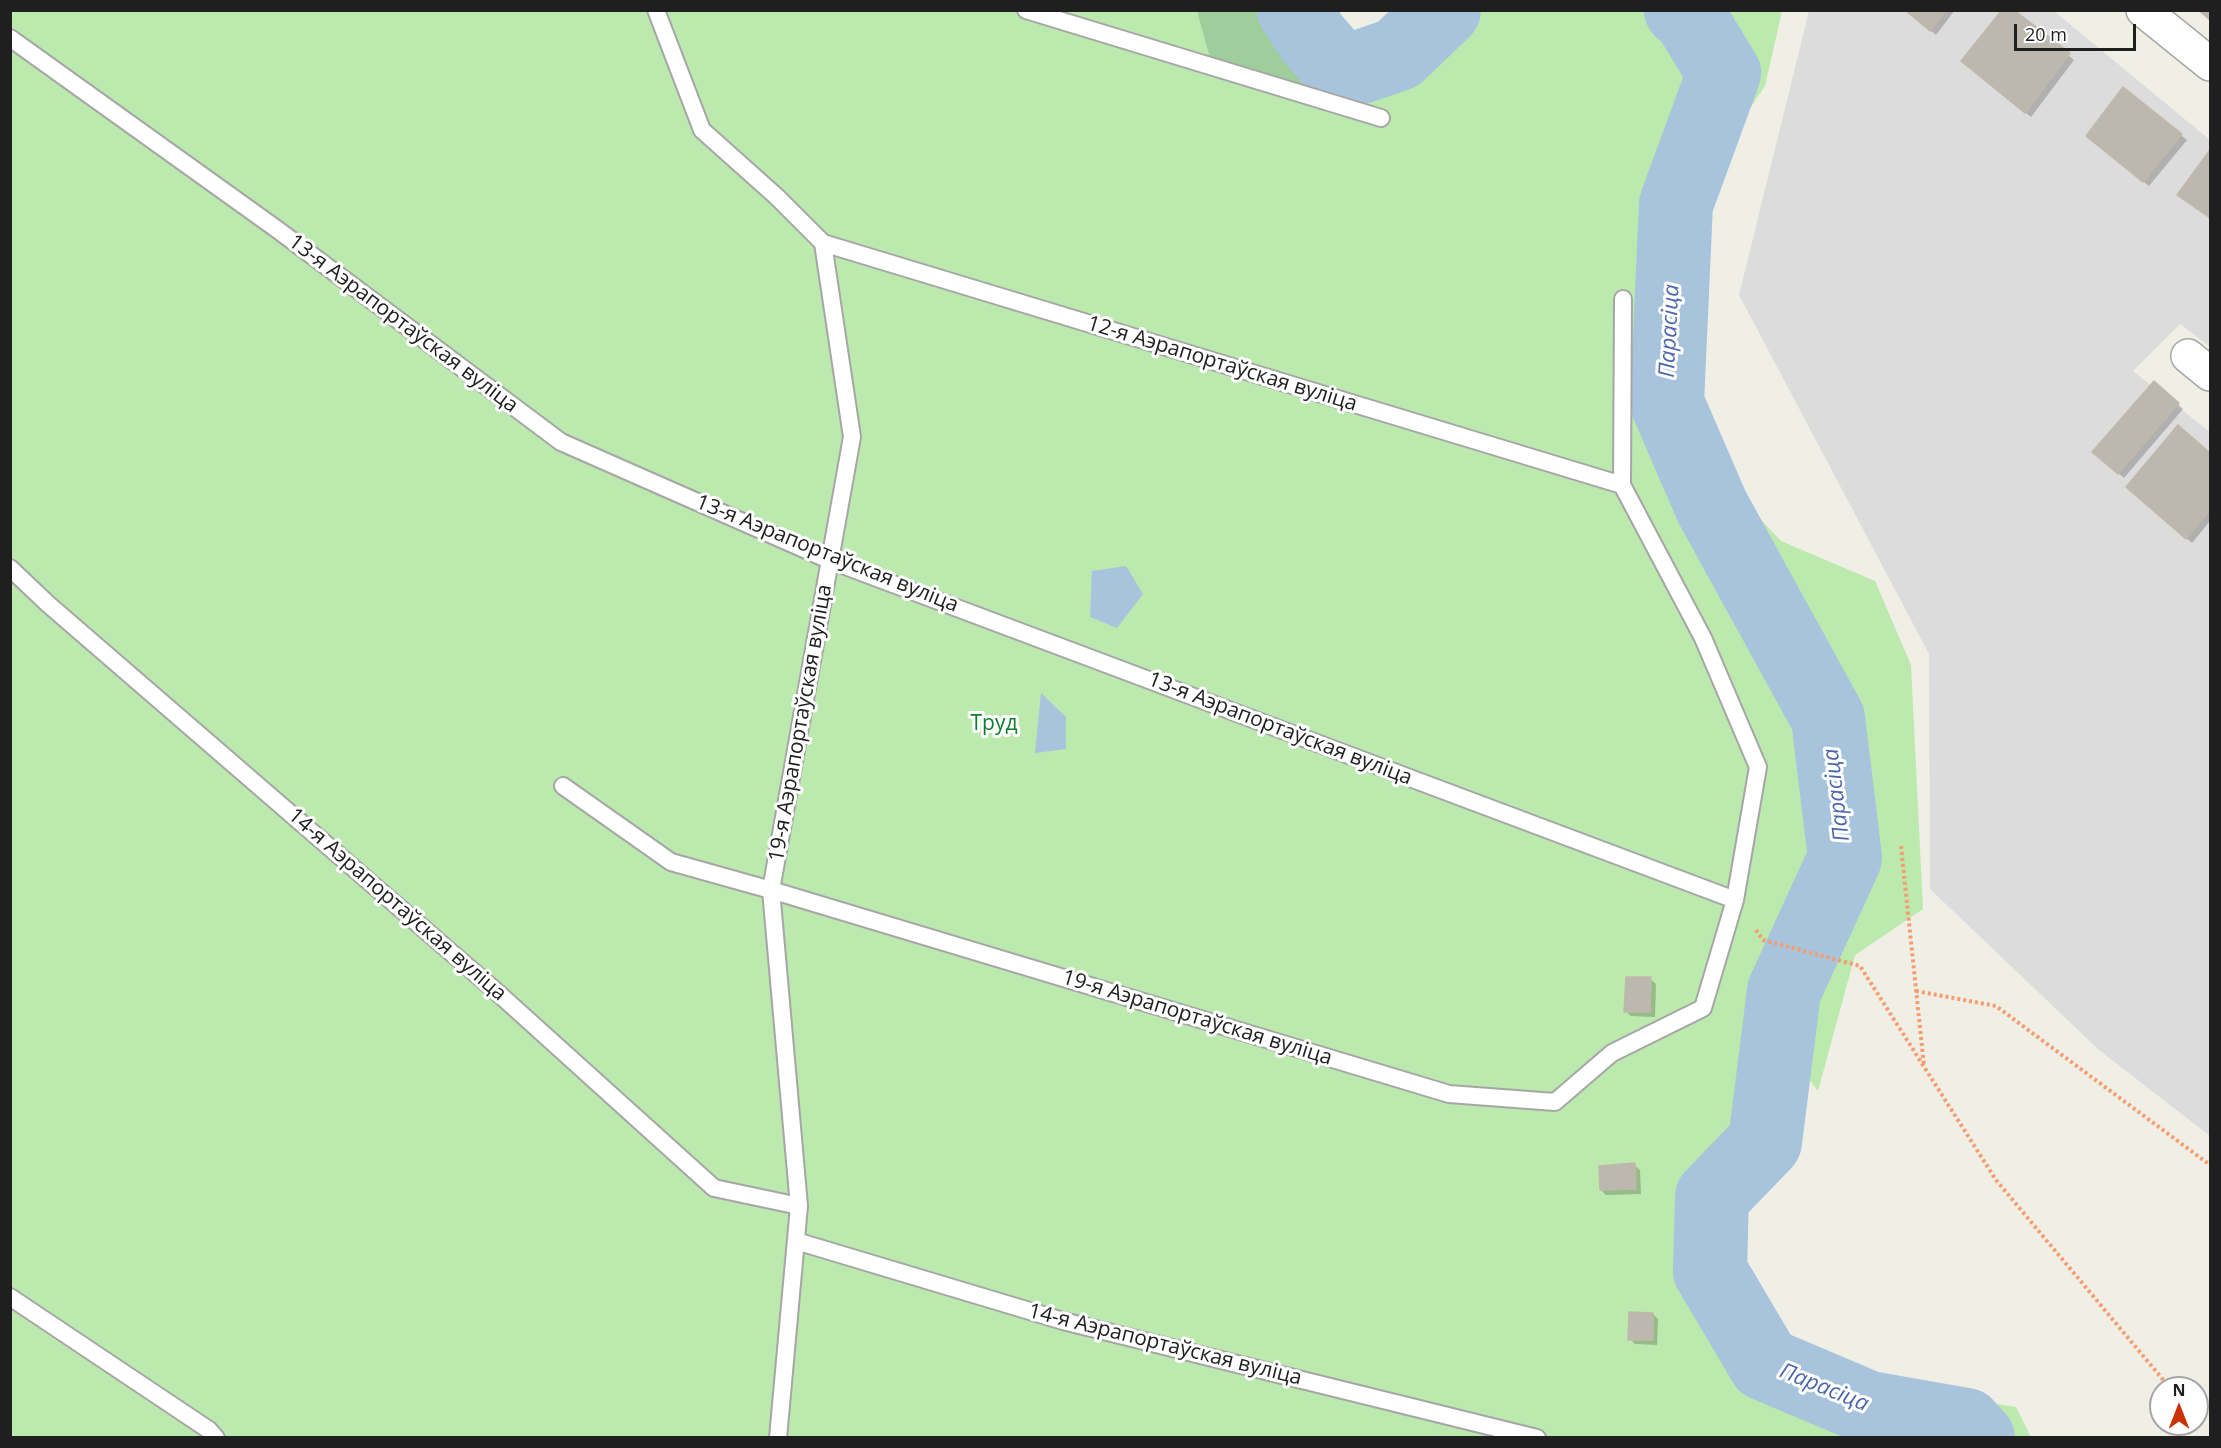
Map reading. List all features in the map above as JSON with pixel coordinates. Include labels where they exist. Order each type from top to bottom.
[{"type":"street","points":[[2143,10],[2211,64]]},
{"type":"lane","points":[[656,10],[702,130],[777,197],[823,243]]},
{"type":"lane","points":[[1026,10],[1381,118]]},
{"type":"lane","name":"13-я Аэрапортаўская вуліца","points":[[10,38],[278,230],[561,442],[830,560],[1735,900]]},
{"type":"lane","name":"12-я Аэрапортаўская вуліца","points":[[823,243],[1622,484]]},
{"type":"lane","name":"19-я Аэрапортаўская вуліца","points":[[778,1437],[799,1206],[771,890],[852,437],[823,243]]},
{"type":"lane","points":[[1622,484],[1623,299]]},
{"type":"lane","name":"19-я Аэрапортаўская вуліца","points":[[771,890],[1449,1094],[1555,1102],[1612,1053],[1703,1008],[1735,900],[1758,767],[1703,638],[1622,484]]},
{"type":"lane","name":"14-я Аэрапортаўская вуліца","points":[[10,568],[48,604],[498,993],[714,1188],[799,1206]]},
{"type":"lane","points":[[563,786],[671,862],[771,890]]},
{"type":"lane","name":"14-я Аэрапортаўская вуліца","points":[[796,1241],[1063,1321],[1537,1437]]},
{"type":"lane","points":[[10,1297],[209,1430],[216,1437]]},
{"type":"path","points":[[1901,846],[1924,1066]]},
{"type":"path","points":[[1763,940],[1860,966],[1996,1180],[2160,1376]]},
{"type":"path","points":[[1916,991],[1996,1006],[2211,1165]]},
{"type":"shaded area","points":[[1809,11],[2054,11],[2210,140],[2210,347],[2180,324],[2133,371],[2210,432],[2210,1136],[2099,1050],[1930,889],[1929,654],[1739,295]]},
{"type":"green space","name":"Труд","points":[[1294,10],[1313,39],[1343,73],[1398,54],[1402,50],[1391,11],[1782,11],[1765,86],[1707,172],[1674,240],[1667,403],[1681,435],[1781,541],[1875,581],[1911,665],[1923,909],[1855,955],[1818,1091],[1778,1039],[1765,1142],[1712,1197],[1710,1259],[1717,1283],[1753,1344],[1860,1383],[2016,1407],[2031,1437],[11,1437],[10,11]]},
{"type":"green space","points":[[1197,11],[1266,11],[1355,41],[1303,92],[1210,58]]},
{"type":"water","points":[[1126,566],[1143,594],[1117,628],[1090,617],[1092,571]]},
{"type":"water","points":[[1041,693],[1066,717],[1066,749],[1035,753]]},
{"type":"building","points":[[1905,10],[1946,10],[1930,31]]},
{"type":"building","points":[[2002,10],[2014,10],[2070,53],[2025,113],[1961,61]]},
{"type":"building","points":[[2198,10],[2210,10],[2210,20]]},
{"type":"building","points":[[2123,87],[2182,134],[2143,182],[2086,136]]},
{"type":"building","points":[[2210,150],[2210,218],[2177,195]]},
{"type":"building","points":[[2154,381],[2179,403],[2118,474],[2092,452]]},
{"type":"building","points":[[2178,425],[2210,453],[2210,510],[2186,539],[2126,487]]},
{"type":"building","points":[[1626,977],[1651,977],[1650,1012],[1624,1012]]},
{"type":"building","points":[[1635,1163],[1636,1189],[1600,1190],[1599,1166]]},
{"type":"building","points":[[1629,1312],[1653,1313],[1653,1340],[1628,1340]]},
{"type":"waterway","name":"Парасіца","points":[[1294,10],[1313,39],[1343,73],[1398,54],[1444,10]]},
{"type":"waterway","name":"Парасіца","points":[[1681,10],[1686,11],[1724,73],[1676,204],[1667,403],[1712,507],[1828,718],[1845,858],[1784,991],[1765,1142],[1712,1197],[1710,1271],[1765,1364],[1869,1408],[1966,1425],[1978,1438]]}]
